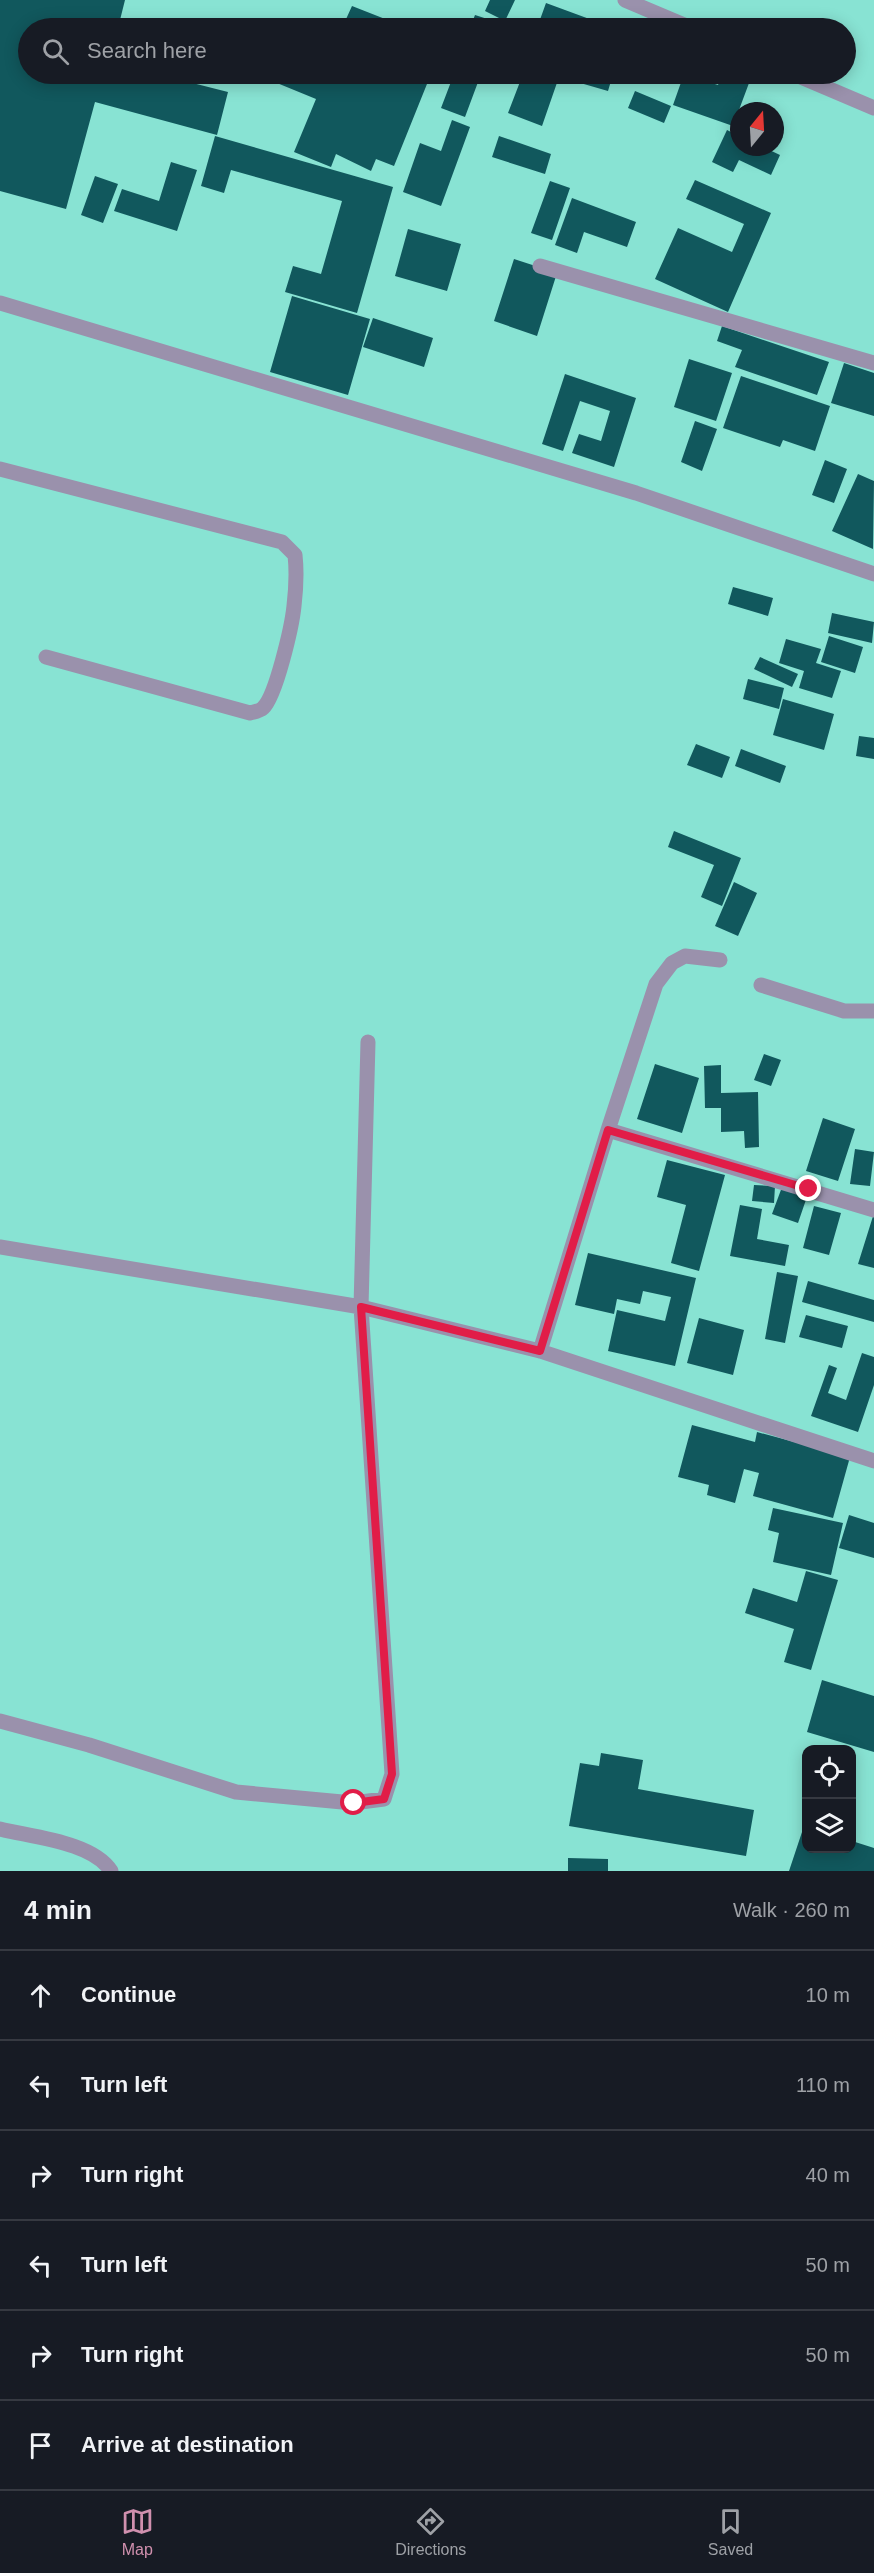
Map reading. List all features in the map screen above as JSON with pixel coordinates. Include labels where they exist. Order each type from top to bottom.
[{"type":"street","points":[[625,0],[667,18]]},
{"type":"street","points":[[818,84],[874,108]]},
{"type":"street","points":[[540,266],[874,363]]},
{"type":"street","points":[[0,303],[636,493],[874,574]]},
{"type":"street","points":[[0,469],[282,542],[295,555],[297,575],[294,608],[269,699],[257,712],[250,713],[46,657]]},
{"type":"street","points":[[540,1351],[656,984],[672,963],[685,956],[720,960]]},
{"type":"street","points":[[761,985],[844,1011],[874,1011]]},
{"type":"street","points":[[0,1721],[89,1745],[236,1792],[354,1803],[384,1799],[392,1774],[361,1307],[368,1042]]},
{"type":"street","points":[[608,1130],[874,1210]]},
{"type":"street","points":[[0,1247],[361,1307],[540,1351],[874,1461]]},
{"type":"street","points":[[0,1829],[88,1850],[111,1871]]},
{"type":"building","points":[[0,0],[125,0],[120,18],[18,18],[18,84],[196,84],[228,92],[217,135],[95,102],[66,209],[0,191]]},
{"type":"building","points":[[490,0],[515,0],[506,18],[499,18],[485,11]]},
{"type":"building","points":[[546,3],[587,18],[541,18]]},
{"type":"building","points":[[352,6],[383,18],[347,18]]},
{"type":"building","points":[[279,84],[427,84],[394,166],[376,159],[371,171],[336,154],[331,167],[294,152],[316,99]]},
{"type":"building","points":[[450,84],[477,84],[465,117],[441,108]]},
{"type":"building","points":[[519,84],[557,84],[542,126],[508,113]]},
{"type":"building","points":[[584,84],[610,84],[608,91]]},
{"type":"building","points":[[680,84],[749,84],[742,102],[730,102],[730,125],[673,105]]},
{"type":"building","points":[[635,91],[671,106],[664,123],[628,108]]},
{"type":"building","points":[[452,120],[470,127],[441,206],[403,192],[420,143],[441,151]]},
{"type":"building","points":[[727,130],[730,132],[730,156],[780,156],[771,175],[739,160],[733,172],[712,162]]},
{"type":"building","points":[[215,136],[393,187],[357,313],[285,292],[293,266],[321,274],[342,201],[231,170],[224,193],[201,186]]},
{"type":"building","points":[[499,136],[551,154],[545,174],[492,157]]},
{"type":"building","points":[[171,162],[197,170],[177,231],[114,211],[122,189],[159,201]]},
{"type":"building","points":[[95,176],[118,184],[103,223],[81,215]]},
{"type":"building","points":[[695,180],[771,213],[728,312],[655,279],[678,228],[732,252],[744,224],[686,199]]},
{"type":"building","points":[[550,181],[570,188],[552,240],[531,233]]},
{"type":"building","points":[[572,198],[636,222],[627,247],[584,232],[577,253],[555,245]]},
{"type":"building","points":[[408,229],[461,244],[447,291],[395,276]]},
{"type":"building","points":[[514,259],[557,273],[537,336],[494,321]]},
{"type":"building","points":[[292,296],[370,319],[348,395],[270,372]]},
{"type":"building","points":[[373,318],[433,338],[424,367],[363,347]]},
{"type":"building","points":[[722,326],[829,362],[817,395],[735,367],[742,350],[717,341]]},
{"type":"building","points":[[689,359],[732,373],[716,421],[674,407]]},
{"type":"building","points":[[844,363],[874,373],[874,416],[831,403]]},
{"type":"building","points":[[565,374],[636,398],[614,467],[572,453],[579,434],[601,441],[610,411],[580,401],[563,451],[542,444]]},
{"type":"building","points":[[741,376],[830,406],[815,451],[783,440],[780,447],[723,428]]},
{"type":"building","points":[[695,421],[717,429],[702,471],[681,462]]},
{"type":"building","points":[[825,460],[847,469],[834,503],[812,495]]},
{"type":"building","points":[[858,474],[874,481],[873,549],[832,531]]},
{"type":"building","points":[[733,587],[773,598],[768,616],[728,604]]},
{"type":"building","points":[[832,613],[874,622],[872,643],[828,633]]},
{"type":"building","points":[[829,636],[863,647],[855,673],[821,662]]},
{"type":"building","points":[[786,639],[821,649],[816,663],[841,671],[832,698],[799,688],[804,671],[779,663]]},
{"type":"building","points":[[760,657],[798,674],[792,687],[754,669]]},
{"type":"building","points":[[748,679],[784,688],[779,709],[743,699]]},
{"type":"building","points":[[783,699],[834,714],[824,750],[773,735]]},
{"type":"building","points":[[859,736],[874,738],[874,759],[856,756]]},
{"type":"building","points":[[696,744],[730,757],[722,778],[687,765]]},
{"type":"building","points":[[741,749],[786,766],[780,783],[735,766]]},
{"type":"building","points":[[674,831],[741,858],[722,906],[701,897],[714,865],[668,847]]},
{"type":"building","points":[[734,882],[757,893],[738,936],[715,926]]},
{"type":"building","points":[[764,1054],[781,1060],[771,1086],[754,1080]]},
{"type":"building","points":[[655,1064],[699,1078],[682,1133],[637,1119]]},
{"type":"building","points":[[721,1065],[721,1093],[758,1092],[759,1147],[745,1148],[744,1131],[721,1132],[721,1108],[705,1108],[704,1066]]},
{"type":"building","points":[[823,1118],[855,1129],[838,1181],[806,1171]]},
{"type":"building","points":[[855,1149],[874,1152],[870,1186],[850,1184]]},
{"type":"building","points":[[667,1160],[725,1175],[699,1271],[671,1263],[686,1205],[657,1197]]},
{"type":"building","points":[[785,1179],[810,1188],[798,1223],[772,1214]]},
{"type":"building","points":[[754,1185],[775,1186],[774,1203],[752,1201]]},
{"type":"building","points":[[740,1205],[762,1209],[757,1239],[789,1245],[785,1266],[730,1256]]},
{"type":"building","points":[[814,1206],[841,1213],[829,1255],[803,1248]]},
{"type":"building","points":[[874,1213],[874,1268],[858,1264]]},
{"type":"building","points":[[588,1253],[696,1278],[675,1366],[608,1351],[617,1310],[665,1321],[671,1297],[643,1291],[640,1304],[617,1299],[614,1314],[575,1305]]},
{"type":"building","points":[[777,1272],[798,1276],[785,1343],[765,1339]]},
{"type":"building","points":[[808,1281],[874,1300],[874,1322],[802,1302]]},
{"type":"building","points":[[806,1315],[848,1326],[842,1348],[799,1337]]},
{"type":"building","points":[[699,1318],[744,1330],[733,1375],[687,1363]]},
{"type":"building","points":[[862,1353],[874,1357],[874,1385],[858,1432],[811,1416],[829,1365],[837,1368],[828,1393],[846,1400]]},
{"type":"building","points":[[692,1425],[755,1442],[757,1432],[850,1457],[833,1518],[753,1496],[759,1473],[744,1469],[735,1503],[707,1495],[709,1485],[678,1477]]},
{"type":"building","points":[[773,1508],[843,1523],[831,1575],[773,1562],[779,1533],[768,1530]]},
{"type":"building","points":[[849,1515],[874,1523],[874,1558],[839,1548]]},
{"type":"building","points":[[806,1571],[838,1580],[811,1670],[784,1662],[794,1629],[745,1613],[753,1588],[797,1602]]},
{"type":"building","points":[[822,1680],[874,1696],[874,1752],[807,1732]]},
{"type":"building","points":[[601,1753],[643,1760],[638,1789],[754,1810],[746,1856],[569,1826],[580,1763],[599,1766]]},
{"type":"building","points":[[802,1832],[802,1853],[856,1853],[856,1842],[874,1848],[874,1871],[789,1871]]},
{"type":"building","points":[[568,1858],[608,1859],[608,1871],[568,1871]]},
{"type":"route","points":[[354,1803],[384,1799],[392,1774],[361,1307],[540,1351],[608,1130],[809,1189]]}]
